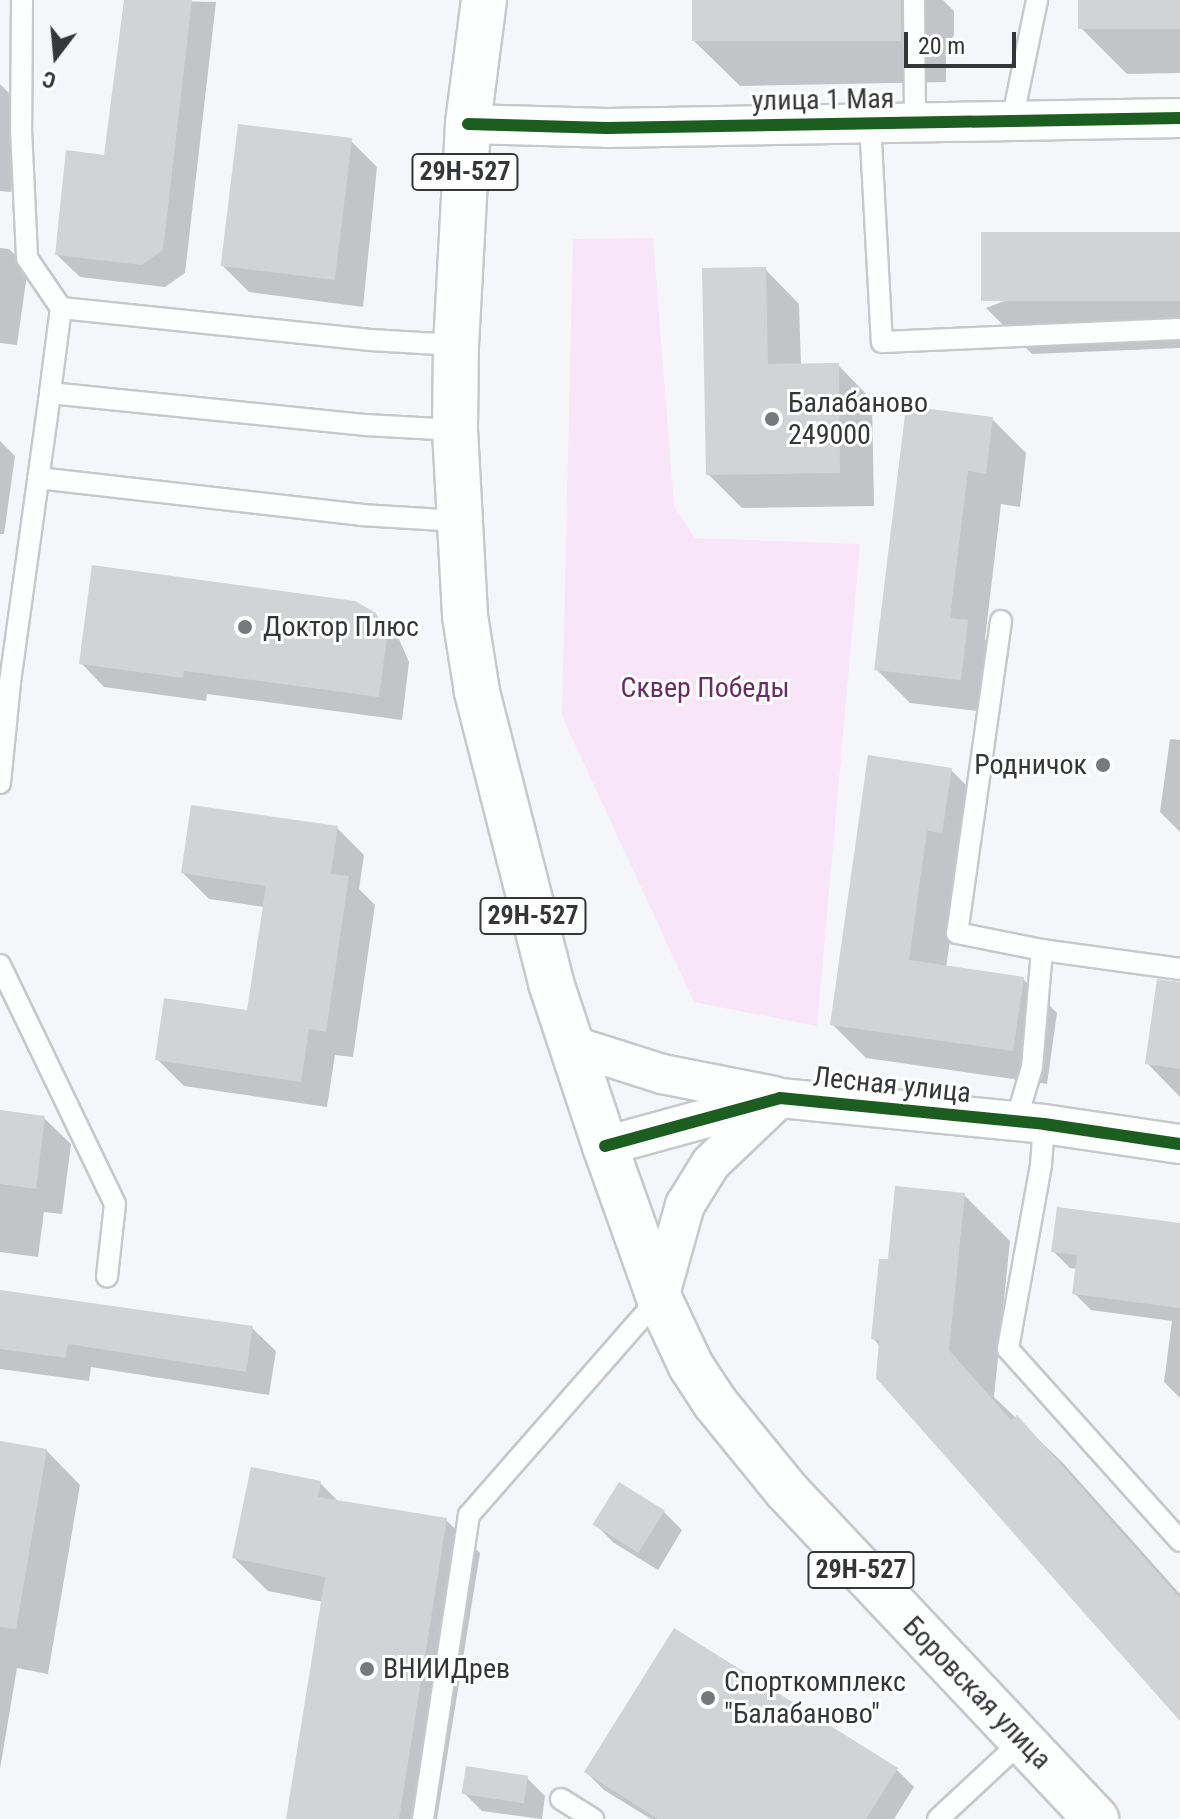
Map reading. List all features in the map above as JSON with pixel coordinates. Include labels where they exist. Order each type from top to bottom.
[{"type":"main road","name":"29Н-527","points":[[484,0],[468,124],[456,345],[455,430],[465,616],[477,692],[551,983],[659,1298]]},
{"type":"main road","name":"Боровская улица","points":[[659,1298],[691,1366],[716,1404],[787,1491],[1096,1819]]},
{"type":"street","name":"улица 1 Мая","points":[[468,124],[607,128],[1180,118]]},
{"type":"street","points":[[571,1045],[662,1074],[780,1098]]},
{"type":"street","points":[[659,1298],[685,1205],[691,1195],[711,1163],[780,1098]]},
{"type":"street","name":"Лесная улица","points":[[605,1146],[780,1098],[1030,1123],[1180,1144]]},
{"type":"lane","points":[[0,783],[10,682],[61,308],[27,258],[21,129],[22,0]]},
{"type":"lane","points":[[914,0],[915,122]]},
{"type":"lane","points":[[1012,121],[1037,0]]},
{"type":"lane","points":[[870,123],[882,342],[1180,329]]},
{"type":"lane","points":[[61,308],[370,340],[456,345]]},
{"type":"lane","points":[[50,393],[366,425],[455,430]]},
{"type":"lane","points":[[38,478],[361,515],[459,521]]},
{"type":"lane","points":[[1001,621],[957,933],[1042,950],[1180,969]]},
{"type":"lane","points":[[1042,950],[1030,1123],[1041,1165],[1008,1349],[1180,1541]]},
{"type":"lane","points":[[0,965],[115,1204],[107,1277]]},
{"type":"lane","points":[[423,1819],[469,1515],[659,1298]]},
{"type":"lane","points":[[938,1819],[1023,1740]]},
{"type":"lane","points":[[561,1799],[593,1819]]},
{"type":"green space","name":"Сквер Победы","points":[[653,238],[674,506],[695,538],[860,544],[817,1026],[694,1002],[562,716],[573,239]]},
{"type":"building","points":[[124,0],[192,0],[163,250],[142,265],[55,255],[66,150],[104,155]]},
{"type":"building","points":[[692,0],[901,0],[901,41],[692,41]]},
{"type":"building","points":[[1078,0],[1180,0],[1180,29],[1078,29]]},
{"type":"building","points":[[238,124],[352,138],[335,280],[221,266]]},
{"type":"building","points":[[981,232],[1180,232],[1180,301],[981,301]]},
{"type":"building","name":"Балабаново 249000","points":[[766,267],[768,364],[839,363],[840,473],[706,475],[702,268]]},
{"type":"building","points":[[906,406],[993,417],[986,474],[968,471],[950,618],[968,620],[961,680],[874,670]]},
{"type":"building","points":[[92,565],[355,601],[376,613],[387,637],[379,697],[184,671],[183,678],[79,664]]},
{"type":"building","points":[[868,755],[952,768],[942,833],[927,831],[909,960],[1024,977],[1013,1051],[830,1025]]},
{"type":"building","points":[[191,805],[338,826],[331,874],[349,876],[326,1032],[309,1029],[301,1082],[155,1060],[164,998],[247,1010],[266,886],[181,873]]},
{"type":"building","points":[[1157,979],[1180,982],[1180,1069],[1145,1064]]},
{"type":"building","points":[[0,1110],[45,1116],[36,1189],[0,1184]]},
{"type":"building","points":[[895,1186],[965,1193],[949,1350],[1011,1420],[1017,1415],[1180,1598],[1180,1721],[876,1378],[879,1340],[871,1339],[879,1259],[888,1259]]},
{"type":"building","points":[[1057,1207],[1180,1223],[1180,1308],[1072,1294],[1077,1255],[1051,1252]]},
{"type":"building","points":[[0,1290],[253,1326],[246,1372],[68,1344],[66,1358],[0,1349]]},
{"type":"building","points":[[0,1441],[47,1449],[16,1629],[0,1627]]},
{"type":"building","name":"ВНИИДрев","points":[[251,1467],[321,1481],[318,1497],[447,1518],[399,1819],[286,1819],[325,1577],[232,1558]]},
{"type":"building","points":[[619,1482],[665,1511],[638,1553],[593,1524]]},
{"type":"building","name":"Спорткомплекс \"Балабаново\"","points":[[674,1628],[898,1768],[866,1819],[658,1819],[584,1772]]},
{"type":"building","points":[[466,1766],[528,1776],[524,1804],[462,1794]]},
{"type":"cycle path","points":[[468,124],[607,128],[1180,118]]},
{"type":"cycle path","points":[[605,1146],[780,1098],[1044,1124],[1180,1144]]},
{"type":"place","name":"Балабаново 249000","points":[[772,419]]},
{"type":"place","name":"Доктор Плюс","points":[[245,627]]},
{"type":"place","name":"Родничок","points":[[1103,765]]},
{"type":"place","name":"ВНИИДрев","points":[[367,1669]]},
{"type":"place","name":"Спорткомплекс \"Балабаново\"","points":[[708,1698]]}]
